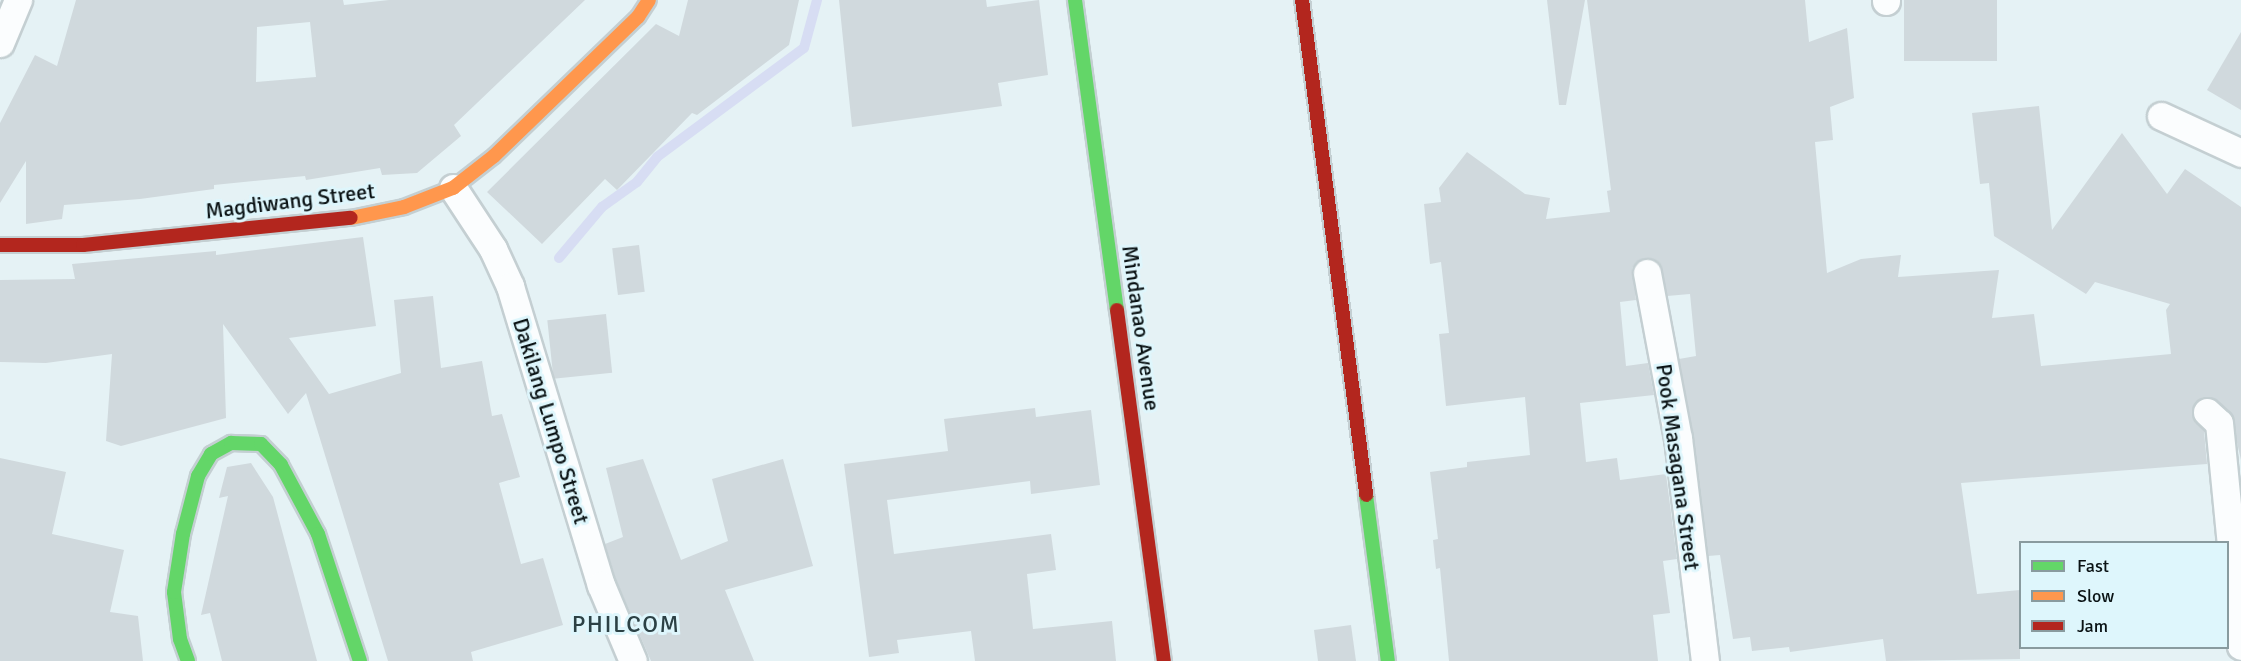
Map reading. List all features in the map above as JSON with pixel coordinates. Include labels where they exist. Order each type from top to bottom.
[{"type":"main road","name":"Magdiwang Street","points":[[0,245],[83,245],[336,221],[404,207],[453,188],[494,156],[638,16],[649,0]]},
{"type":"main road","name":"Mindanao Avenue","points":[[1075,0],[1164,661]]},
{"type":"main road","points":[[1302,0],[1388,661]]},
{"type":"main road","points":[[188,661],[180,639],[174,591],[183,534],[198,476],[211,454],[231,443],[261,444],[281,465],[318,534],[360,661]]},
{"type":"street","points":[[0,43],[18,0]]},
{"type":"street","points":[[2161,116],[2241,153]]},
{"type":"street","name":"Dakilang Lumpo Street","points":[[453,188],[494,249],[510,286],[601,585],[633,661]]},
{"type":"street","name":"Pook Masagana Street","points":[[1647,273],[1678,438],[1705,661]]},
{"type":"street","points":[[2207,412],[2219,423],[2241,646]]},
{"type":"building","points":[[76,0],[343,0],[344,5],[389,0],[585,0],[454,125],[461,136],[417,173],[382,175],[380,168],[306,180],[305,176],[214,185],[214,189],[140,199],[64,205],[62,219],[26,224],[26,161],[0,203],[0,123],[35,55],[57,66]],"holes":[[[310,22],[316,77],[256,82],[257,27]]]},
{"type":"building","points":[[688,0],[799,0],[789,45],[697,115],[692,113],[617,190],[605,179],[542,244],[487,192],[656,24],[679,36]]},
{"type":"building","points":[[839,0],[986,0],[987,7],[1039,0],[1048,75],[998,83],[1002,106],[852,127]]},
{"type":"building","points":[[1547,0],[1585,0],[1566,105],[1559,105]]},
{"type":"building","points":[[1587,0],[1805,0],[1809,42],[1847,28],[1854,98],[1830,107],[1833,140],[1815,142],[1827,273],[1861,259],[1901,255],[1898,277],[1999,270],[1992,318],[2034,314],[2041,366],[2171,354],[2166,310],[2170,304],[2095,282],[2086,294],[1994,236],[1989,183],[1980,184],[1972,113],[2039,106],[2052,230],[2122,133],[2167,194],[2185,169],[2241,207],[2241,460],[2230,412],[2217,400],[2203,397],[2195,402],[2192,416],[2204,431],[2207,464],[1961,483],[1977,594],[2019,590],[2020,659],[1886,661],[1883,639],[1790,652],[1789,647],[1752,651],[1750,637],[1733,639],[1720,555],[1708,556],[1693,435],[1679,359],[1696,356],[1690,294],[1667,296],[1659,263],[1644,258],[1632,268],[1636,300],[1620,302],[1626,366],[1648,363],[1654,395],[1580,403],[1586,462],[1617,458],[1620,480],[1666,474],[1677,559],[1663,561],[1670,613],[1653,615],[1658,661],[1449,661],[1440,568],[1436,569],[1433,540],[1438,539],[1430,472],[1467,467],[1467,462],[1530,455],[1525,397],[1446,406],[1439,334],[1449,333],[1441,262],[1430,264],[1424,204],[1441,202],[1439,188],[1467,152],[1525,194],[1550,198],[1546,219],[1610,212],[1607,191],[1611,190]]},
{"type":"building","points":[[1904,0],[1997,0],[1997,61],[1904,61]]},
{"type":"building","points":[[2241,32],[2241,110],[2207,90]]},
{"type":"building","points":[[363,237],[376,326],[289,338],[329,394],[401,373],[394,300],[433,296],[441,368],[482,361],[492,416],[502,414],[520,477],[499,483],[521,564],[543,558],[563,625],[471,652],[473,661],[388,661],[306,393],[288,414],[223,324],[226,418],[121,446],[106,441],[112,354],[46,363],[0,362],[0,280],[75,279],[72,264],[216,251],[216,255]]},
{"type":"building","points":[[639,245],[645,292],[618,295],[612,248]]},
{"type":"building","points":[[606,314],[612,373],[553,379],[547,320]]},
{"type":"building","points":[[1035,408],[1036,417],[1091,410],[1100,485],[1031,494],[1030,481],[887,500],[894,554],[1051,534],[1056,570],[1027,574],[1033,629],[1112,621],[1116,661],[975,661],[971,631],[897,640],[899,653],[869,657],[844,464],[948,451],[944,419]]},
{"type":"building","points":[[0,458],[66,472],[52,534],[124,550],[110,612],[138,616],[143,661],[0,661]]},
{"type":"building","points":[[643,459],[681,560],[728,541],[712,479],[783,459],[813,566],[725,590],[754,661],[651,661],[616,580],[605,544],[623,537],[606,468]]},
{"type":"building","points":[[251,463],[273,497],[317,661],[222,661],[210,613],[201,615],[228,496],[219,498],[227,467]]},
{"type":"building","points":[[1351,625],[1356,661],[1318,661],[1314,630]]},
{"type":"waterway","points":[[559,258],[602,207],[637,182],[657,157],[804,48],[817,0]]},
{"type":"traffic: fast","points":[[1075,0],[1117,310]]},
{"type":"traffic: fast","points":[[188,661],[180,639],[174,592],[183,534],[198,476],[211,454],[231,443],[261,444],[281,465],[318,534],[360,661]]},
{"type":"traffic: fast","points":[[1366,495],[1388,661]]},
{"type":"traffic: slow","points":[[351,218],[404,207],[453,188],[494,156],[638,17],[649,0]]},
{"type":"traffic: jam","points":[[1302,0],[1366,495]]},
{"type":"traffic: jam","points":[[0,245],[83,245],[351,218]]},
{"type":"traffic: jam","points":[[1117,310],[1164,661]]},
{"type":"district","name":"PHILCOM","points":[[626,625]]}]
